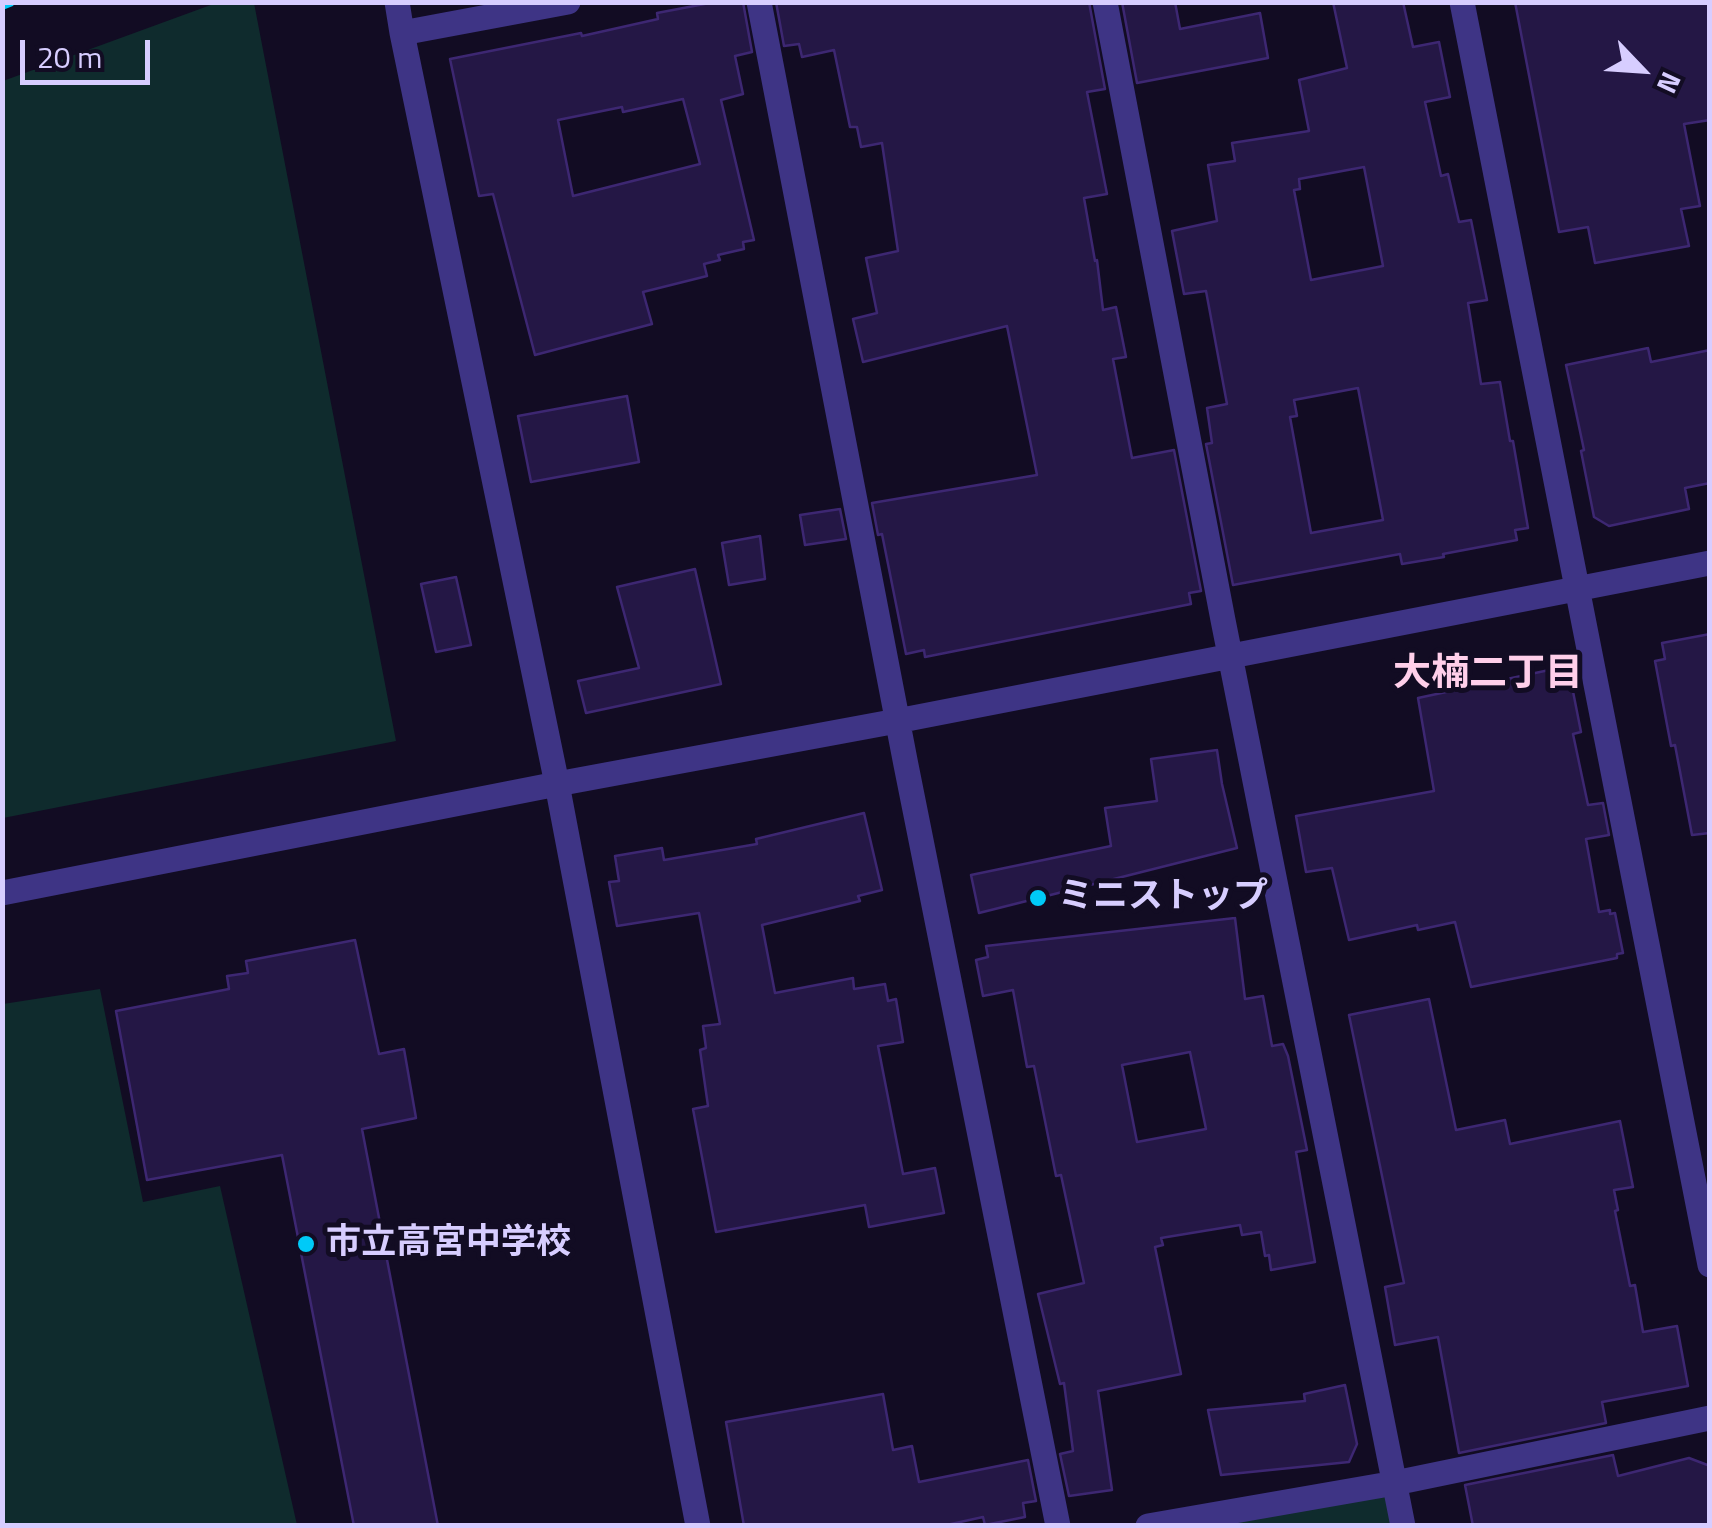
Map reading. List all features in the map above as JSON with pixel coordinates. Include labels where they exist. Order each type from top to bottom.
[{"type":"street","points":[[397,2],[556,784],[698,1526]]},
{"type":"street","points":[[402,33],[568,2]]},
{"type":"street","points":[[760,2],[897,721],[1058,1526]]},
{"type":"street","points":[[1104,2],[1403,1526]]},
{"type":"street","points":[[1462,2],[1710,1266]]},
{"type":"street","points":[[2,893],[1710,563]]},
{"type":"street","points":[[1148,1526],[1395,1483],[1710,1418]]},
{"type":"green space","points":[[219,2],[254,3],[396,741],[3,818],[3,81]]},
{"type":"green space","points":[[100,989],[143,1202],[220,1186],[297,1525],[3,1525],[3,1004]]},
{"type":"green space","points":[[1391,1489],[1397,1525],[1232,1526],[1231,1522]]},
{"type":"building","points":[[715,2],[743,2],[752,52],[735,56],[743,94],[721,100],[754,240],[743,242],[744,249],[718,255],[720,260],[704,264],[707,276],[643,292],[652,324],[535,355],[493,194],[479,196],[450,59],[581,33],[582,36],[658,19],[657,13]],"holes":[[[683,99],[700,164],[573,196],[558,120]]]},
{"type":"building","points":[[776,2],[1089,2],[1105,89],[1087,92],[1107,194],[1084,198],[1103,310],[1116,307],[1126,357],[1113,359],[1132,458],[1174,450],[1201,591],[1189,593],[1191,604],[925,657],[924,650],[906,654],[872,503],[1037,475],[1007,326],[863,362],[853,319],[877,313],[866,258],[898,251],[882,143],[861,147],[857,127],[850,127],[834,50],[802,57],[799,44],[784,46]]},
{"type":"building","points":[[1122,2],[1175,2],[1180,29],[1260,13],[1268,58],[1137,83]]},
{"type":"building","points":[[1333,2],[1403,2],[1413,47],[1439,42],[1450,97],[1425,102],[1441,176],[1448,174],[1459,222],[1471,220],[1487,300],[1468,303],[1481,384],[1500,382],[1528,528],[1515,530],[1517,540],[1443,554],[1444,557],[1402,564],[1400,554],[1233,585],[1206,444],[1212,443],[1207,408],[1227,404],[1206,291],[1184,294],[1172,231],[1217,221],[1208,165],[1235,161],[1232,143],[1309,131],[1299,80],[1347,68]],"holes":[[[1364,167],[1383,266],[1311,280],[1294,190],[1300,189],[1299,179]],[[1358,388],[1383,520],[1311,533],[1290,417],[1297,416],[1294,400]]]},
{"type":"building","points":[[1515,2],[1710,2],[1710,120],[1684,124],[1700,206],[1681,209],[1689,246],[1595,263],[1588,227],[1559,232]]},
{"type":"building","points":[[1648,348],[1651,362],[1710,350],[1710,483],[1685,488],[1689,509],[1609,526],[1594,517],[1566,365]]},
{"type":"building","points":[[627,396],[639,462],[531,482],[518,416]]},
{"type":"building","points":[[840,509],[846,539],[805,545],[800,515]]},
{"type":"building","points":[[760,536],[765,579],[729,585],[722,543]]},
{"type":"building","points":[[695,569],[721,684],[586,713],[578,681],[639,668],[617,587]]},
{"type":"building","points":[[456,577],[471,645],[436,652],[421,584]]},
{"type":"building","points":[[1710,634],[1710,833],[1692,835],[1655,661],[1665,659],[1662,643]]},
{"type":"building","points":[[1568,666],[1581,732],[1573,734],[1588,805],[1603,803],[1609,835],[1586,839],[1599,912],[1615,913],[1623,953],[1617,954],[1617,958],[1471,987],[1455,922],[1418,930],[1417,925],[1349,940],[1332,868],[1306,872],[1296,816],[1434,791],[1418,698]]},
{"type":"building","points":[[1217,750],[1237,848],[979,913],[971,875],[1111,846],[1105,808],[1157,801],[1151,759]]},
{"type":"building","points":[[864,813],[882,890],[858,896],[860,901],[762,925],[775,993],[853,978],[854,989],[885,984],[888,1001],[896,999],[903,1042],[878,1046],[903,1174],[935,1168],[944,1213],[869,1227],[865,1205],[716,1232],[693,1109],[708,1106],[700,1050],[706,1048],[703,1026],[720,1024],[699,913],[617,926],[609,882],[619,881],[615,856],[662,848],[664,860],[757,844],[756,839]]},
{"type":"building","points":[[1235,918],[1245,999],[1263,996],[1272,1046],[1283,1044],[1288,1056],[1307,1150],[1296,1152],[1315,1262],[1271,1270],[1261,1232],[1242,1235],[1240,1225],[1161,1238],[1163,1245],[1155,1247],[1181,1374],[1098,1391],[1112,1490],[1069,1496],[1060,1454],[1073,1451],[1064,1383],[1060,1384],[1038,1294],[1084,1283],[1061,1175],[1056,1176],[1034,1066],[1027,1067],[1013,990],[983,996],[976,960],[988,957],[986,946]],"holes":[[[1190,1052],[1206,1129],[1137,1142],[1122,1065]]]},
{"type":"building","points":[[355,940],[379,1054],[404,1049],[416,1118],[362,1129],[438,1526],[354,1526],[282,1155],[147,1180],[116,1011],[229,989],[227,976],[248,973],[246,961]]},
{"type":"building","points":[[1429,999],[1456,1130],[1505,1120],[1510,1144],[1620,1121],[1633,1187],[1614,1190],[1618,1210],[1615,1211],[1630,1286],[1635,1285],[1643,1332],[1677,1326],[1688,1386],[1602,1402],[1606,1423],[1459,1453],[1438,1337],[1395,1345],[1385,1287],[1404,1283],[1349,1015]]},
{"type":"building","points":[[1345,1385],[1357,1444],[1349,1462],[1221,1475],[1208,1410],[1305,1401],[1304,1394]]},
{"type":"building","points":[[883,1394],[893,1450],[912,1446],[919,1482],[1028,1460],[1036,1501],[1023,1503],[1025,1517],[985,1525],[983,1517],[942,1526],[744,1526],[726,1422]]},
{"type":"building","points":[[1613,1455],[1618,1476],[1689,1458],[1710,1466],[1710,1526],[1473,1526],[1465,1485]]},
{"type":"railway","points":[[2,6],[12,2]]},
{"type":"place","name":"ミニストップ","points":[[1038,898]]},
{"type":"place","name":"市立高宮中学校","points":[[306,1244]]},
{"type":"district","name":"大楠二丁目","points":[[1488,676]]}]
